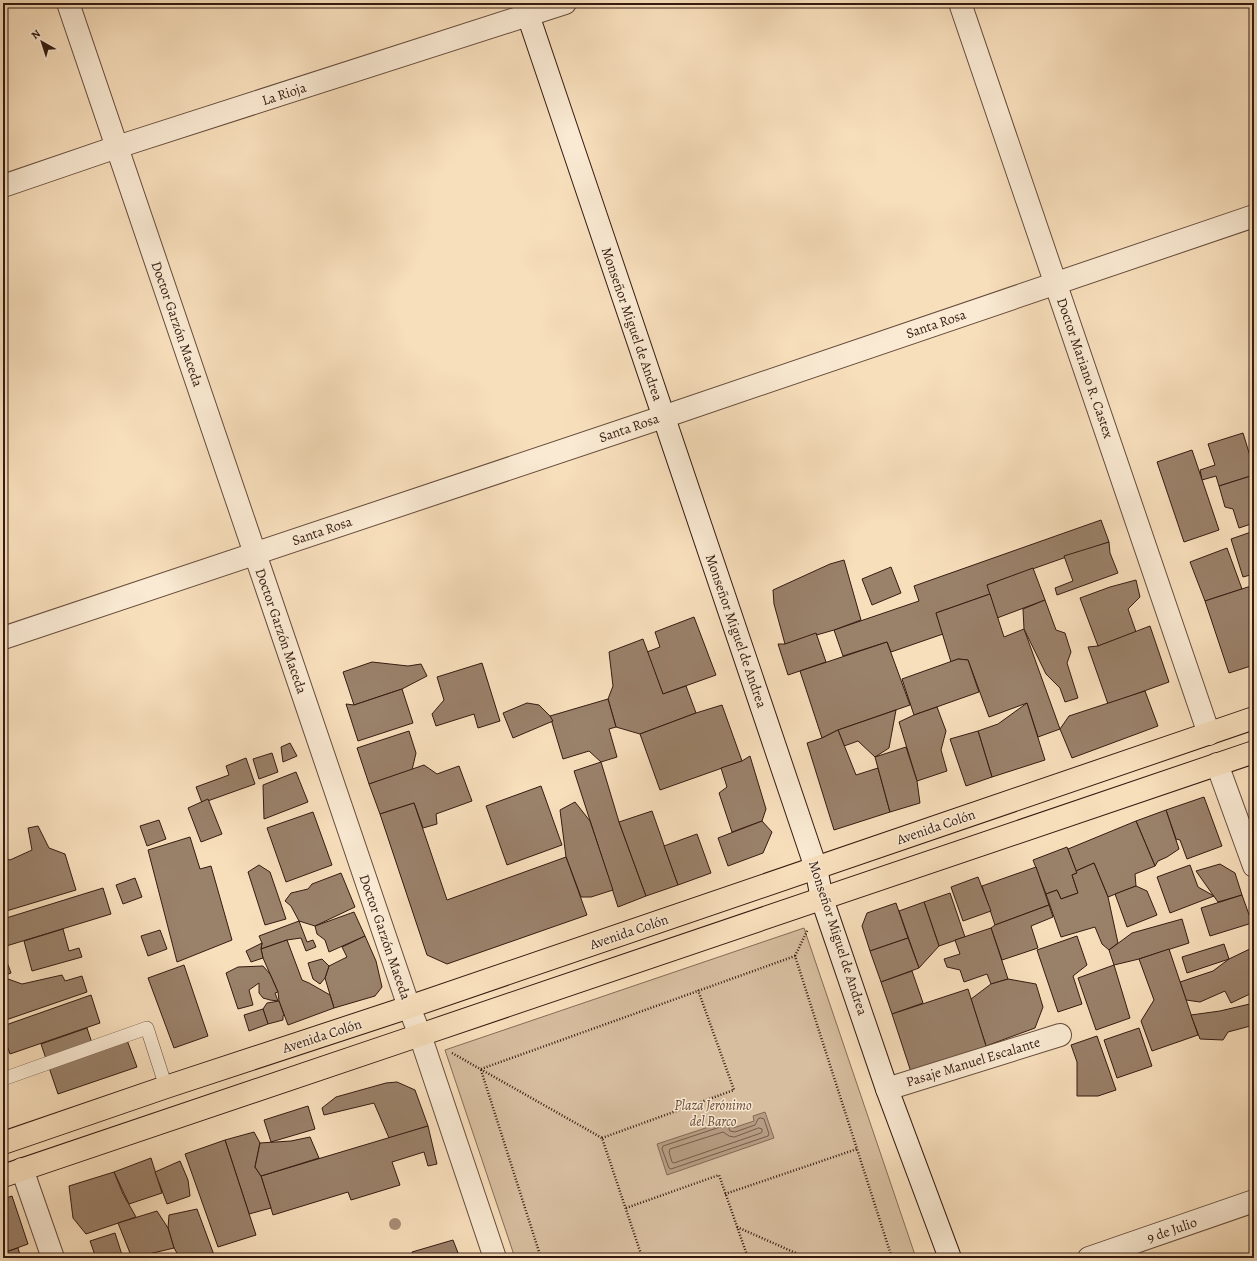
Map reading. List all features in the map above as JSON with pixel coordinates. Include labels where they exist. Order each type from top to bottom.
[{"type":"main road","name":"Avenida Colón","points":[[4,1137],[166,1087],[409,1007],[1254,718]]},
{"type":"main road","points":[[13,1172],[1254,752]]},
{"type":"street","name":"Doctor Garzón Maceda","points":[[68,3],[495,1258]]},
{"type":"street","name":"La Rioja","points":[[3,186],[526,9],[565,3]]},
{"type":"street","name":"Doctor Mariano R. Castex","points":[[960,3],[1209,734]]},
{"type":"street","name":"Monseñor Miguel de Andrea","points":[[526,9],[816,868],[822,899],[887,1089],[950,1258]]},
{"type":"street","name":"Santa Rosa","points":[[3,638],[663,417],[1254,216]]},
{"type":"street","points":[[1217,764],[1254,866]]},
{"type":"street","name":"Pasaje Manuel Escalante","points":[[887,1089],[1060,1035]]},
{"type":"street","points":[[13,1172],[53,1258]]},
{"type":"street","name":"9 de Julio","points":[[1089,1258],[1254,1201]]},
{"type":"lane","points":[[3,1078],[147,1028],[166,1087]]},
{"type":"path","points":[[481,1069],[795,956],[892,1258]]},
{"type":"path","points":[[602,1138],[734,1090],[698,990]]},
{"type":"path","points":[[481,1069],[602,1138],[642,1257],[641,1258]]},
{"type":"path","points":[[481,1069],[542,1258]]},
{"type":"path","points":[[726,1194],[857,1149]]},
{"type":"path","points":[[626,1208],[719,1175],[748,1258]]},
{"type":"path","points":[[737,1227],[807,1258]]},
{"type":"green space","name":"Plaza Jerónimo del Barco","points":[[804,928],[916,1258],[515,1258],[445,1050]]},
{"type":"water","points":[[765,1112],[774,1138],[667,1175],[657,1144],[730,1120],[733,1128],[754,1121],[753,1116]]},
{"type":"building","points":[[1243,433],[1254,469],[1254,475],[1219,486],[1216,476],[1202,480],[1200,470],[1215,465],[1208,444]]},
{"type":"building","points":[[1192,450],[1219,530],[1184,542],[1157,462]]},
{"type":"building","points":[[1254,475],[1254,523],[1239,528],[1233,509],[1225,507],[1219,486]]},
{"type":"building","points":[[1101,520],[1109,542],[987,585],[990,594],[936,613],[943,634],[891,652],[887,642],[843,656],[834,630],[919,601],[914,586]]},
{"type":"building","points":[[1254,531],[1254,574],[1243,577],[1231,539]]},
{"type":"building","points":[[1109,542],[1110,553],[1118,573],[1057,595],[1055,588],[1073,581],[1064,556]]},
{"type":"building","points":[[1227,548],[1242,589],[1205,601],[1190,562]]},
{"type":"building","points":[[844,560],[861,620],[834,630],[785,644],[774,604],[773,590],[830,564]]},
{"type":"building","points":[[891,567],[901,593],[872,605],[862,579]]},
{"type":"building","points":[[1033,568],[1045,600],[997,618],[987,585]]},
{"type":"building","points":[[1136,580],[1140,597],[1128,609],[1136,632],[1098,646],[1080,598],[1110,587]]},
{"type":"building","points":[[1254,585],[1254,665],[1229,673],[1205,601]]},
{"type":"building","points":[[990,594],[1004,637],[1024,629],[1060,729],[1038,737],[1027,703],[989,717],[968,660],[958,659],[951,662],[936,613]]},
{"type":"building","points":[[1045,600],[1056,630],[1065,633],[1071,652],[1067,663],[1078,698],[1065,702],[1060,688],[1046,674],[1024,629],[1023,609]]},
{"type":"building","points":[[694,617],[716,675],[663,694],[647,652],[660,647],[655,632]]},
{"type":"building","points":[[1150,626],[1169,682],[1108,704],[1088,647],[1098,646]]},
{"type":"building","points":[[816,633],[826,662],[788,675],[778,644],[785,644]]},
{"type":"building","points":[[643,639],[663,694],[686,686],[696,713],[640,734],[616,727],[608,699],[613,686],[609,652]]},
{"type":"building","points":[[887,642],[910,705],[838,730],[822,738],[800,671]]},
{"type":"building","points":[[958,659],[968,660],[979,692],[914,715],[902,679]]},
{"type":"building","points":[[372,662],[408,666],[421,664],[427,676],[402,689],[354,705],[343,672]]},
{"type":"building","points":[[482,663],[500,721],[478,728],[474,714],[436,726],[432,714],[444,700],[437,677]]},
{"type":"building","points":[[402,689],[413,723],[358,741],[346,704],[354,705]]},
{"type":"building","points":[[1145,691],[1158,726],[1072,758],[1060,729],[1069,716]]},
{"type":"building","points":[[608,699],[616,727],[609,729],[617,757],[601,762],[589,751],[563,759],[550,716]]},
{"type":"building","points":[[527,703],[539,705],[553,721],[513,738],[503,713]]},
{"type":"building","points":[[1027,703],[1045,760],[992,777],[978,731],[998,724]]},
{"type":"building","points":[[722,705],[742,761],[660,790],[640,734]]},
{"type":"building","points":[[937,707],[946,731],[941,750],[947,771],[917,781],[899,722]]},
{"type":"building","points":[[896,710],[889,748],[875,757],[858,741],[844,746],[838,730]]},
{"type":"building","points":[[838,730],[856,775],[878,768],[890,812],[834,830],[807,743]]},
{"type":"building","points":[[409,731],[416,753],[412,770],[369,784],[357,748]]},
{"type":"building","points":[[978,731],[992,777],[966,786],[950,739]]},
{"type":"building","points":[[290,743],[297,756],[283,762],[281,747]]},
{"type":"building","points":[[906,747],[917,781],[920,803],[890,812],[875,757]]},
{"type":"building","points":[[272,753],[278,772],[259,779],[253,759]]},
{"type":"building","points":[[750,756],[766,809],[762,821],[732,832],[719,793],[727,787],[721,768],[742,761]]},
{"type":"building","points":[[246,758],[255,784],[202,803],[196,787],[229,775],[226,766]]},
{"type":"building","points":[[601,762],[619,822],[646,896],[618,907],[574,771]]},
{"type":"building","points":[[424,765],[437,774],[459,766],[472,801],[436,814],[437,824],[423,828],[414,803],[380,814],[369,784]]},
{"type":"building","points":[[296,772],[308,802],[264,819],[263,785]]},
{"type":"building","points":[[541,786],[562,845],[507,865],[486,806]]},
{"type":"building","points":[[1204,797],[1222,846],[1187,859],[1180,840],[1176,839],[1166,810]]},
{"type":"building","points":[[208,799],[222,834],[201,842],[188,808]]},
{"type":"building","points":[[575,802],[590,821],[613,890],[591,897],[581,897],[566,857],[560,810]]},
{"type":"building","points":[[414,803],[447,900],[566,857],[587,915],[447,964],[427,955],[380,814]]},
{"type":"building","points":[[1166,810],[1179,849],[1158,861],[1155,866],[1136,821]]},
{"type":"building","points":[[652,811],[678,885],[646,896],[619,822]]},
{"type":"building","points":[[313,812],[332,865],[286,882],[267,828]]},
{"type":"building","points":[[159,820],[166,839],[147,846],[140,826]]},
{"type":"building","points":[[762,821],[772,832],[763,853],[728,866],[718,838]]},
{"type":"building","points":[[1136,821],[1155,866],[1135,874],[1136,886],[1108,897],[1094,863],[1076,871],[1068,849]]},
{"type":"building","points":[[38,826],[49,848],[65,854],[76,890],[3,912],[3,857],[10,860],[32,850],[28,828]]},
{"type":"building","points":[[697,834],[711,873],[678,885],[664,846]]},
{"type":"building","points":[[190,837],[200,869],[211,866],[232,940],[177,962],[148,850]]},
{"type":"building","points":[[1067,847],[1077,873],[1072,875],[1078,893],[1061,899],[1057,890],[1046,894],[1033,860]]},
{"type":"building","points":[[1094,863],[1108,897],[1118,943],[1109,950],[1102,944],[1095,927],[1061,937],[1046,894],[1057,890],[1061,899],[1078,893],[1072,875],[1077,873],[1076,871]]},
{"type":"building","points":[[1220,864],[1235,873],[1242,895],[1218,902],[1196,871]]},
{"type":"building","points":[[259,865],[270,872],[286,919],[265,925],[248,872]]},
{"type":"building","points":[[1190,865],[1198,887],[1214,896],[1170,913],[1157,877]]},
{"type":"building","points":[[1036,867],[1049,905],[995,925],[982,886]]},
{"type":"building","points":[[341,873],[355,907],[315,926],[299,921],[291,906],[285,901],[291,893],[308,889],[312,884]]},
{"type":"building","points":[[978,877],[991,911],[963,921],[951,887]]},
{"type":"building","points":[[135,878],[142,897],[123,904],[116,885]]},
{"type":"building","points":[[1136,886],[1147,891],[1157,915],[1127,927],[1115,894]]},
{"type":"building","points":[[103,888],[111,914],[3,947],[3,919]]},
{"type":"building","points":[[950,893],[965,937],[939,946],[924,902]]},
{"type":"building","points":[[1242,895],[1252,923],[1210,936],[1201,908]]},
{"type":"building","points":[[924,902],[939,946],[919,968],[899,911]]},
{"type":"building","points":[[896,903],[908,938],[870,951],[862,926],[867,913]]},
{"type":"building","points":[[1049,905],[1053,917],[1031,926],[1038,948],[1002,960],[991,928],[995,925]]},
{"type":"building","points":[[354,912],[365,936],[329,952],[325,940],[317,934],[315,926]]},
{"type":"building","points":[[1182,919],[1189,943],[1139,959],[1114,965],[1109,950],[1132,933]]},
{"type":"building","points":[[299,921],[307,942],[313,940],[316,947],[306,951],[301,938],[287,940],[261,949],[262,943],[259,936]]},
{"type":"building","points":[[991,928],[1008,979],[991,984],[987,974],[964,982],[960,970],[947,967],[944,959],[960,954],[955,940]]},
{"type":"building","points":[[63,929],[69,951],[79,948],[82,957],[32,971],[24,941]]},
{"type":"building","points":[[160,930],[167,949],[148,956],[141,936]]},
{"type":"building","points":[[365,936],[376,961],[382,987],[375,996],[334,1008],[325,978],[329,966],[347,957],[342,947]]},
{"type":"building","points":[[1077,936],[1087,965],[1073,976],[1082,1004],[1058,1012],[1037,950]]},
{"type":"building","points":[[908,938],[919,968],[881,982],[870,951]]},
{"type":"building","points":[[287,940],[302,980],[330,995],[334,1008],[288,1025],[279,1001],[278,992],[263,958],[261,949]]},
{"type":"building","points":[[262,943],[261,949],[263,958],[251,962],[246,951]]},
{"type":"building","points":[[1224,944],[1229,959],[1187,973],[1182,957]]},
{"type":"building","points":[[1254,947],[1254,979],[1251,981],[1254,992],[1231,1003],[1225,991],[1200,1002],[1186,1000],[1180,982],[1213,971],[1229,959]]},
{"type":"building","points":[[1169,949],[1198,1035],[1152,1051],[1141,1021],[1154,1000],[1139,959]]},
{"type":"building","points":[[3,954],[11,973],[3,976]]},
{"type":"building","points":[[322,959],[329,966],[325,978],[320,984],[313,979],[308,963]]},
{"type":"building","points":[[184,965],[208,1036],[174,1048],[148,978]]},
{"type":"building","points":[[1114,965],[1130,1018],[1096,1030],[1078,978]]},
{"type":"building","points":[[263,966],[270,974],[278,992],[275,993],[278,1001],[263,998],[259,993],[259,983],[249,990],[253,1005],[238,1009],[226,973],[238,967]]},
{"type":"building","points":[[912,971],[923,1003],[892,1014],[881,982]]},
{"type":"building","points":[[62,975],[65,981],[82,976],[87,992],[3,1021],[3,981],[8,979],[22,984]]},
{"type":"building","points":[[1008,979],[1036,984],[1043,1007],[1035,1028],[986,1046],[971,999],[991,984]]},
{"type":"building","points":[[968,989],[986,1046],[988,1047],[911,1072],[892,1014]]},
{"type":"building","points":[[91,995],[100,1023],[10,1054],[3,1034],[3,1026]]},
{"type":"building","points":[[279,1001],[284,1015],[283,1020],[268,1024],[263,1009],[267,1003]]},
{"type":"building","points":[[1254,1003],[1254,1025],[1228,1032],[1223,1040],[1200,1039],[1191,1015],[1220,1011]]},
{"type":"building","points":[[263,1009],[268,1024],[249,1031],[244,1015]]},
{"type":"building","points":[[87,1028],[92,1043],[124,1032],[137,1067],[58,1094],[41,1044]]},
{"type":"building","points":[[1139,1028],[1152,1066],[1117,1078],[1104,1040]]},
{"type":"building","points":[[1097,1036],[1116,1090],[1098,1096],[1077,1096],[1077,1062],[1071,1045]]},
{"type":"building","points":[[397,1082],[415,1090],[428,1126],[389,1138],[374,1103],[324,1115],[322,1108],[336,1097],[386,1083]]},
{"type":"building","points":[[308,1106],[315,1129],[271,1142],[264,1120]]},
{"type":"building","points":[[428,1126],[437,1164],[428,1166],[424,1152],[392,1162],[400,1185],[351,1200],[348,1192],[273,1215],[261,1176]]},
{"type":"building","points":[[254,1132],[260,1143],[255,1167],[261,1176],[271,1208],[249,1214],[225,1140]]},
{"type":"building","points":[[310,1137],[319,1158],[261,1176],[255,1167],[260,1143],[291,1141]]},
{"type":"building","points":[[225,1140],[256,1235],[218,1247],[185,1154]]},
{"type":"building","points":[[151,1158],[162,1193],[129,1204],[114,1172]]},
{"type":"building","points":[[180,1161],[188,1180],[190,1196],[167,1204],[155,1172]]},
{"type":"building","points":[[114,1172],[123,1194],[136,1217],[86,1234],[73,1218],[69,1186]]},
{"type":"building","points":[[12,1196],[28,1244],[3,1253],[3,1199]]},
{"type":"building","points":[[197,1209],[214,1255],[205,1258],[180,1258],[174,1248],[168,1228],[169,1215]]},
{"type":"building","points":[[157,1211],[168,1228],[174,1248],[132,1258],[118,1223]]},
{"type":"building","points":[[115,1233],[123,1258],[96,1258],[90,1241]]},
{"type":"building","points":[[453,1240],[460,1258],[413,1258],[412,1252]]},
{"type":"building","points":[[18,1248],[21,1258],[3,1258],[3,1253]]}]
